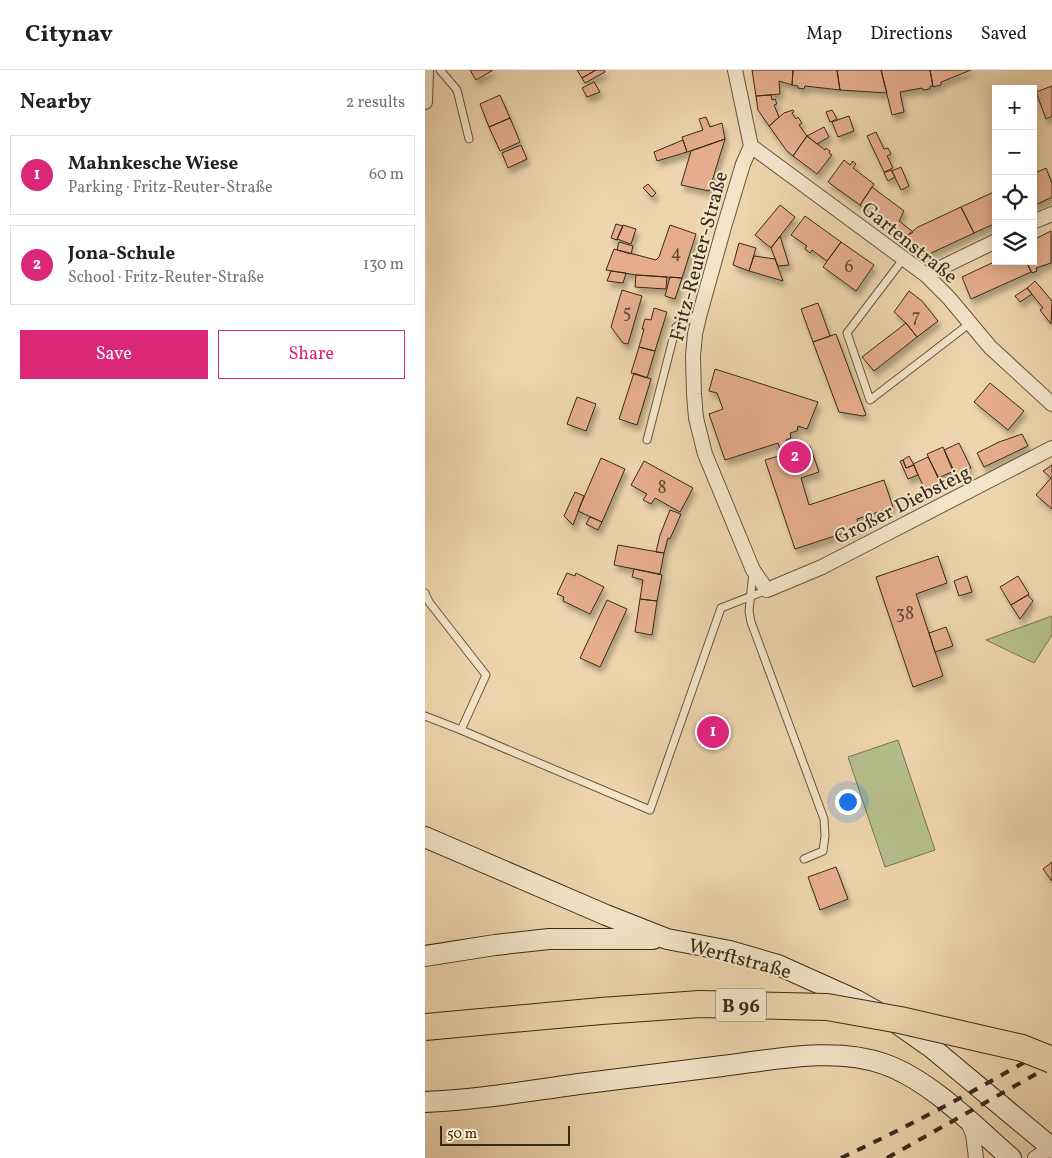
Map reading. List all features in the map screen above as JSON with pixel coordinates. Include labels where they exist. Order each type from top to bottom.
[{"type":"highway","name":"B 96","points":[[425,1027],[700,1004],[827,1006],[900,1020],[1022,1048],[1052,1060]]},
{"type":"main road","name":"Werftstraße","points":[[425,837],[606,916],[667,939],[730,951],[778,965],[856,1000],[895,1022],[932,1048],[1048,1150]]},
{"type":"main road","points":[[425,956],[549,939],[667,939]]},
{"type":"main road","points":[[425,1102],[513,1094],[788,1058],[855,1056],[884,1064],[910,1076],[949,1104],[1011,1158]]},
{"type":"street","points":[[425,102],[426,70]]},
{"type":"street","points":[[735,70],[751,146]]},
{"type":"street","name":"Gartenstraße","points":[[751,146],[926,275],[949,298],[990,347],[1052,404]]},
{"type":"street","name":"Fritz-Reuter-Straße","points":[[751,146],[743,164],[700,313],[695,334],[693,366],[696,418],[705,454],[753,570],[767,590]]},
{"type":"street","points":[[1037,220],[1052,214]]},
{"type":"street","points":[[926,275],[992,243]]},
{"type":"street","name":"Großer Diebsteig","points":[[767,590],[822,567],[1052,448]]},
{"type":"street","points":[[967,1120],[973,1134],[976,1158]]},
{"type":"lane","points":[[440,70],[457,90],[469,139]]},
{"type":"lane","points":[[903,258],[847,333],[870,400],[969,324]]},
{"type":"lane","points":[[647,440],[676,327],[700,313]]},
{"type":"lane","points":[[753,570],[749,611],[751,622],[825,819],[823,851],[804,859]]},
{"type":"lane","points":[[425,716],[650,810],[721,608],[767,590]]},
{"type":"lane","points":[[425,593],[426,602],[487,675],[461,730]]},
{"type":"green space","points":[[1052,616],[1052,635],[1034,663],[986,640]]},
{"type":"green space","points":[[898,740],[935,850],[885,867],[848,757]]},
{"type":"building","points":[[470,70],[493,70],[476,80]]},
{"type":"building","points":[[577,70],[596,70],[582,78]]},
{"type":"building","points":[[596,70],[604,70],[605,72],[585,83],[582,78]]},
{"type":"building","points":[[752,70],[793,70],[792,85],[779,81],[780,94],[756,96]]},
{"type":"building","points":[[793,70],[837,70],[840,90],[805,86],[804,89],[798,88],[798,86],[792,85]]},
{"type":"building","points":[[837,70],[881,70],[887,93],[840,90]]},
{"type":"building","points":[[881,70],[930,70],[933,86],[930,86],[930,89],[923,90],[922,88],[900,92],[904,112],[892,115]]},
{"type":"building","points":[[930,70],[971,70],[933,87]]},
{"type":"building","points":[[594,82],[600,92],[587,97],[582,88]]},
{"type":"building","points":[[1052,86],[1052,116],[1046,119],[1037,95],[1037,92]]},
{"type":"building","points":[[500,95],[510,118],[489,127],[480,104]]},
{"type":"building","points":[[771,95],[772,100],[775,99],[777,104],[774,105],[779,117],[769,126],[758,110],[756,96]]},
{"type":"building","points":[[793,110],[794,112],[792,113],[802,123],[799,125],[807,136],[793,156],[787,151],[769,126],[784,113]]},
{"type":"building","points":[[832,110],[837,119],[830,122],[826,112]]},
{"type":"building","points":[[849,116],[854,131],[838,137],[832,122]]},
{"type":"building","points":[[706,117],[710,127],[722,123],[725,139],[687,152],[682,137],[703,130],[699,119]]},
{"type":"building","points":[[510,118],[520,142],[500,151],[489,127]]},
{"type":"building","points":[[824,127],[829,137],[817,144],[807,136]]},
{"type":"building","points":[[876,132],[884,149],[888,148],[891,154],[887,156],[893,168],[884,172],[867,136]]},
{"type":"building","points":[[807,136],[825,150],[826,148],[830,151],[829,153],[832,155],[817,174],[793,156]]},
{"type":"building","points":[[725,139],[709,191],[681,185],[691,151]]},
{"type":"building","points":[[683,140],[687,152],[657,161],[654,152]]},
{"type":"building","points":[[521,145],[527,159],[508,168],[502,153]]},
{"type":"building","points":[[844,160],[850,165],[853,161],[856,164],[853,168],[874,184],[860,205],[828,182]]},
{"type":"building","points":[[901,167],[909,186],[901,190],[892,171]]},
{"type":"building","points":[[1046,168],[1052,183],[1052,197],[1037,204],[1037,175],[1037,172]]},
{"type":"building","points":[[891,170],[895,177],[888,181],[884,173]]},
{"type":"building","points":[[648,184],[656,193],[652,197],[643,188]]},
{"type":"building","points":[[872,187],[904,211],[899,221],[913,232],[904,238],[860,205]]},
{"type":"building","points":[[992,193],[992,225],[974,233],[961,207]]},
{"type":"building","points":[[780,205],[795,217],[771,248],[755,235]]},
{"type":"building","points":[[961,207],[974,233],[927,255],[904,238],[918,227]]},
{"type":"building","points":[[805,216],[841,242],[827,261],[812,250],[810,253],[805,249],[807,246],[791,235]]},
{"type":"building","points":[[616,224],[623,226],[617,240],[611,238]]},
{"type":"building","points":[[623,225],[636,229],[631,244],[617,239]]},
{"type":"building","points":[[670,225],[696,234],[682,278],[636,275],[606,270],[614,249],[656,260],[659,257]]},
{"type":"building","points":[[1051,231],[1051,263],[1036,268],[1037,271],[1032,273],[1028,265],[1037,265],[1037,238]]},
{"type":"building","points":[[780,236],[789,265],[778,266],[771,248]]},
{"type":"building","points":[[619,242],[633,246],[631,254],[617,250]]},
{"type":"building","points":[[841,242],[874,265],[856,291],[823,267]]},
{"type":"building","points":[[739,243],[756,248],[749,271],[733,265]]},
{"type":"building","points":[[754,256],[775,259],[783,281],[749,271]]},
{"type":"building","points":[[992,263],[992,265],[1028,265],[1031,272],[971,299],[962,277]]},
{"type":"building","points":[[611,271],[626,273],[623,283],[607,281]]},
{"type":"building","points":[[636,275],[667,277],[666,289],[635,287]]},
{"type":"building","points":[[670,277],[682,278],[675,299],[665,296]]},
{"type":"building","points":[[1035,281],[1052,301],[1051,324],[1040,310],[1043,308],[1027,288]]},
{"type":"building","points":[[1027,288],[1032,294],[1020,302],[1015,296]]},
{"type":"building","points":[[622,290],[642,296],[628,344],[623,343],[611,327]]},
{"type":"building","points":[[909,291],[922,301],[938,321],[917,337],[894,312]]},
{"type":"building","points":[[818,303],[830,336],[813,342],[801,309]]},
{"type":"building","points":[[654,308],[667,312],[655,351],[639,347],[645,319],[651,320]]},
{"type":"building","points":[[906,323],[917,337],[874,371],[862,357]]},
{"type":"building","points":[[836,334],[866,415],[839,412],[813,342]]},
{"type":"building","points":[[639,347],[655,351],[647,378],[631,373]]},
{"type":"building","points":[[715,369],[818,402],[807,429],[798,426],[797,431],[790,433],[791,438],[786,440],[790,452],[810,446],[819,472],[801,478],[809,505],[884,480],[893,507],[857,519],[859,528],[795,549],[765,460],[782,455],[778,443],[725,460],[709,414],[723,409],[717,393],[709,391]]},
{"type":"building","points":[[634,373],[651,379],[637,425],[619,419]]},
{"type":"building","points":[[990,383],[1024,411],[1008,430],[974,402]]},
{"type":"building","points":[[577,397],[596,404],[586,431],[567,424]]},
{"type":"building","points":[[1022,434],[1028,446],[984,467],[977,453],[999,442]]},
{"type":"building","points":[[959,443],[971,468],[955,476],[944,450]]},
{"type":"building","points":[[943,447],[954,471],[938,478],[927,454]]},
{"type":"building","points":[[909,456],[914,465],[906,468],[903,460]]},
{"type":"building","points":[[928,457],[941,482],[925,490],[913,464]]},
{"type":"building","points":[[601,458],[625,469],[602,522],[578,511]]},
{"type":"building","points":[[903,460],[906,468],[914,465],[918,475],[908,479],[900,461]]},
{"type":"building","points":[[644,461],[693,488],[680,512],[655,498],[651,504],[643,500],[647,494],[631,485]]},
{"type":"building","points":[[1052,465],[1052,509],[1036,495],[1051,478],[1043,471]]},
{"type":"building","points":[[575,492],[584,496],[573,525],[564,516]]},
{"type":"building","points":[[670,510],[681,514],[670,539],[668,538],[664,553],[656,552],[660,535]]},
{"type":"building","points":[[590,517],[602,522],[598,530],[586,524]]},
{"type":"building","points":[[618,545],[664,553],[660,574],[614,565]]},
{"type":"building","points":[[938,556],[947,583],[916,594],[943,676],[913,687],[876,577]]},
{"type":"building","points":[[634,569],[662,575],[657,601],[640,599],[643,580],[632,577]]},
{"type":"building","points":[[567,573],[575,576],[576,573],[604,587],[590,614],[563,601],[564,597],[557,594]]},
{"type":"building","points":[[967,576],[972,592],[959,596],[954,581]]},
{"type":"building","points":[[1018,576],[1029,594],[1011,605],[1000,587]]},
{"type":"building","points":[[1028,595],[1033,601],[1020,619],[1011,605]]},
{"type":"building","points":[[640,599],[657,601],[652,635],[635,632]]},
{"type":"building","points":[[607,600],[627,609],[600,667],[580,658]]},
{"type":"building","points":[[946,627],[953,646],[935,652],[929,633]]},
{"type":"building","points":[[1052,862],[1052,881],[1043,869]]},
{"type":"building","points":[[836,867],[848,899],[820,910],[808,877]]},
{"type":"railway","points":[[841,1158],[948,1105],[1052,1046]]},
{"type":"railway","points":[[887,1158],[1052,1065]]},
{"type":"place","name":"Jona-Schule","points":[[795,457]]},
{"type":"place","name":"Mahnkesche Wiese","points":[[713,732]]}]
